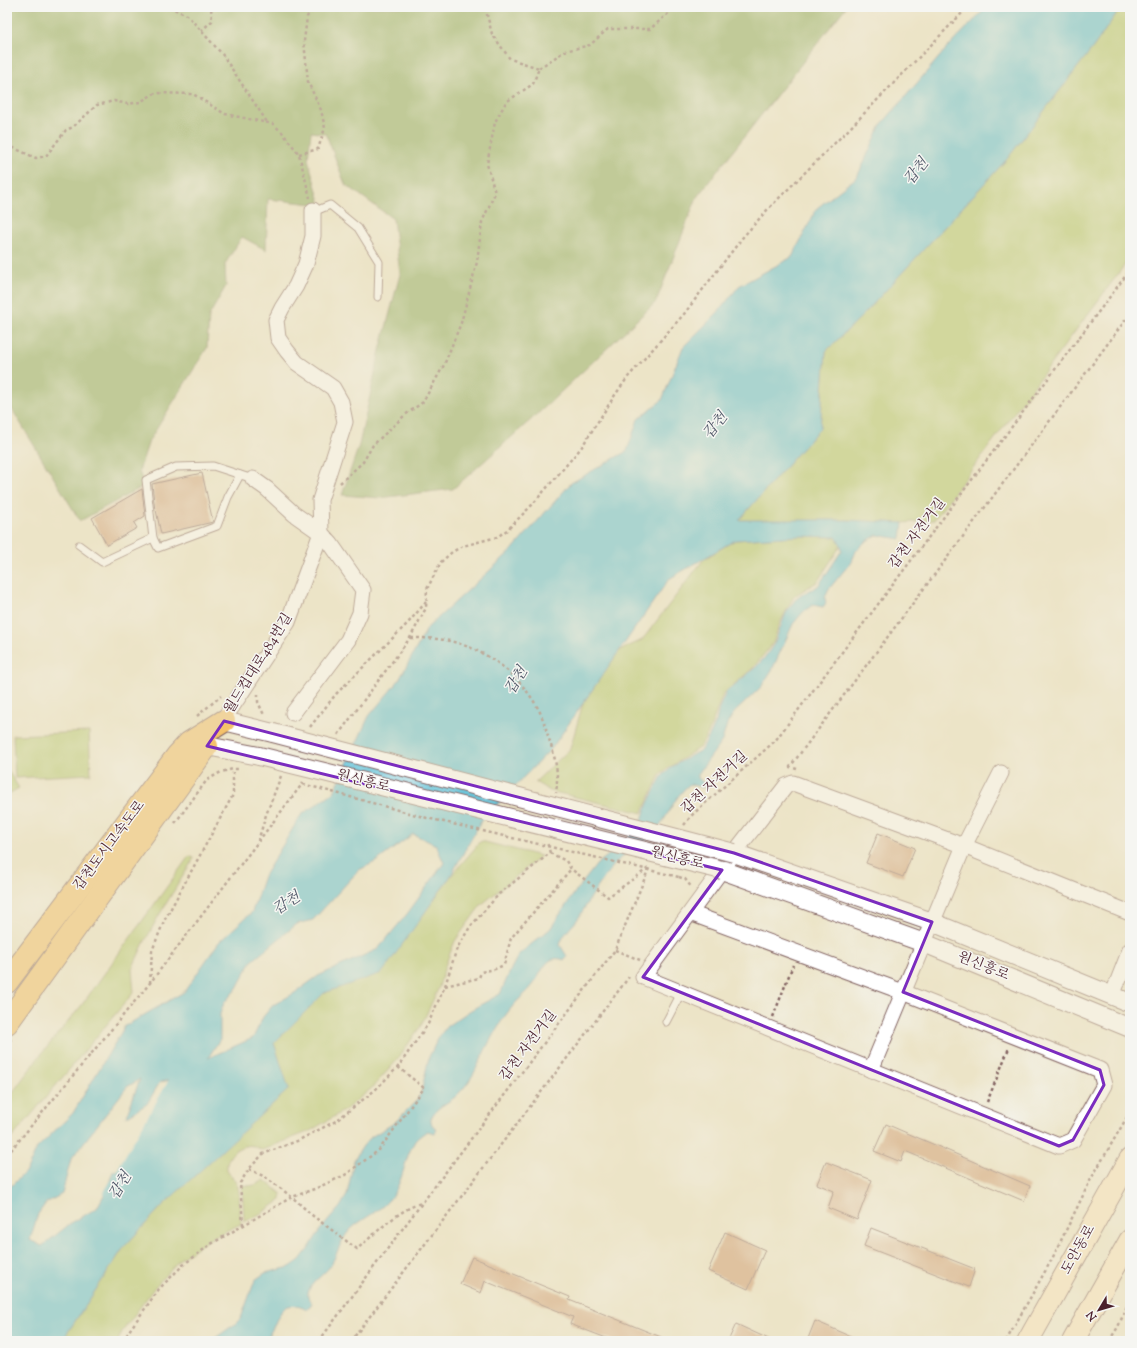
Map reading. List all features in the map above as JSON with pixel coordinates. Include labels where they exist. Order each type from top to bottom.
[{"type":"main road","name":"갑천도시고속도로","points":[[7,981],[177,756],[189,743],[224,720]]},
{"type":"main road","name":"갑천도시고속도로","points":[[7,1023],[207,746]]},
{"type":"main road","name":"도안동로","points":[[1028,1341],[1130,1159]]},
{"type":"main road","points":[[1073,1341],[1130,1240]]},
{"type":"street","name":"월드컵대로484번길","points":[[207,746],[288,622],[320,533],[320,500],[346,422],[341,402],[333,388],[297,363],[287,352],[278,338],[276,320],[296,286],[306,264],[313,236],[313,211]]},
{"type":"street","points":[[246,477],[267,489],[294,514],[320,533],[331,544],[363,590],[360,613],[348,640],[293,713]]},
{"type":"street","name":"원신흥로","points":[[224,720],[270,727],[734,853],[932,922],[1130,1003]]},
{"type":"street","name":"원신흥로","points":[[207,746],[259,756],[722,870],[924,943],[1130,1028]]},
{"type":"street","points":[[871,1070],[964,846],[1001,773]]},
{"type":"street","points":[[690,913],[903,992],[1100,1070],[1104,1085],[1073,1140],[1059,1146],[643,978],[690,913],[722,870],[734,853],[786,786],[793,783],[964,846],[1130,913]]},
{"type":"street","points":[[1112,996],[1130,950]]},
{"type":"street","points":[[7,981],[25,998]]},
{"type":"lane","points":[[313,211],[330,205],[358,228],[379,262],[378,297]]},
{"type":"lane","points":[[176,466],[213,466],[246,477],[228,497],[217,526],[158,548],[153,538],[146,480],[176,466]]},
{"type":"lane","points":[[79,545],[102,562],[153,538]]},
{"type":"lane","points":[[666,1022],[680,993]]},
{"type":"path","points":[[169,7],[187,15],[222,54],[267,123]]},
{"type":"path","points":[[201,31],[212,21],[211,7]]},
{"type":"path","points":[[299,154],[318,149],[325,128],[321,110],[308,82],[304,41],[307,16],[312,7]]},
{"type":"path","points":[[485,7],[492,34],[510,59],[539,68]]},
{"type":"path","points":[[320,500],[363,462],[373,445],[405,415],[423,402],[444,365],[461,322],[477,262],[482,222],[495,193],[487,164],[495,122],[506,102],[533,84],[539,68],[565,51],[590,46],[608,29],[650,29],[676,7]]},
{"type":"path","points":[[338,735],[410,638],[426,608],[427,589],[441,562],[452,552],[463,546],[497,538],[507,530],[532,504],[581,448],[628,377],[684,314],[743,237],[768,209],[968,7]]},
{"type":"path","points":[[7,146],[36,158],[46,156],[66,130],[73,127],[97,105],[114,101],[128,104],[140,102],[155,93],[193,94],[225,114],[273,124],[282,132],[299,154],[313,211]]},
{"type":"path","name":"갑천 자전거길","points":[[683,827],[692,815],[775,741],[1130,270]]},
{"type":"path","points":[[790,767],[1130,314]]},
{"type":"path","points":[[306,732],[336,694],[408,623],[426,601]]},
{"type":"path","points":[[410,638],[438,639],[471,648],[494,660],[515,678],[537,705],[544,723],[554,755],[557,772],[555,796]]},
{"type":"path","points":[[258,692],[258,702],[270,727]]},
{"type":"path","points":[[150,983],[152,951],[164,920],[233,795],[233,769]]},
{"type":"path","points":[[257,843],[282,773]]},
{"type":"path","points":[[279,778],[286,780]]},
{"type":"path","points":[[7,1155],[150,983],[305,779]]},
{"type":"path","points":[[301,784],[427,818],[678,877],[685,879],[692,889]]},
{"type":"path","points":[[546,841],[550,853],[566,861],[571,869],[608,897],[650,867]]},
{"type":"path","points":[[243,1225],[240,1183],[249,1169],[263,1154],[297,1141],[336,1121],[376,1090],[398,1067],[428,1024],[445,986],[457,948],[470,927],[499,894],[550,853]]},
{"type":"path","name":"갑천 자전거길","points":[[319,1341],[421,1203],[615,950],[650,867],[654,861]]},
{"type":"path","points":[[445,986],[479,978],[481,972],[495,969],[504,965],[511,938],[571,869]]},
{"type":"path","points":[[615,950],[642,960],[637,967]]},
{"type":"path","points":[[772,1021],[794,961]]},
{"type":"path","points":[[351,1341],[632,973]]},
{"type":"path","points":[[985,1107],[1010,1045]]},
{"type":"path","points":[[124,1341],[129,1331],[159,1289],[183,1265],[211,1244],[292,1197],[317,1188],[345,1175],[379,1150],[424,1088],[398,1067]]},
{"type":"path","points":[[1006,1341],[1052,1259],[1091,1180],[1130,1112]]},
{"type":"path","points":[[249,1169],[265,1177],[292,1197],[346,1242],[356,1248],[400,1214],[412,1206],[421,1203]]},
{"type":"path","points":[[1109,1341],[1118,1327],[1130,1299]]},
{"type":"highlighted area","points":[[224,721],[734,853],[932,922],[903,992],[1100,1070],[1104,1085],[1073,1140],[1059,1146],[643,977],[722,870],[207,746]]},
{"type":"green space","points":[[7,7],[846,7],[697,197],[656,302],[542,410],[453,489],[380,498],[342,495],[359,445],[380,350],[400,274],[393,219],[345,184],[326,134],[311,132],[308,159],[321,205],[268,199],[266,250],[242,237],[225,264],[226,286],[209,316],[207,348],[149,441],[139,471],[144,486],[80,521],[7,401]]},
{"type":"green space","points":[[1121,7],[1130,7],[1130,258],[934,520],[903,523],[847,520],[738,521],[820,428],[826,351],[864,314],[1007,159],[1094,46]]},
{"type":"green space","points":[[800,536],[836,537],[841,545],[817,582],[794,596],[780,623],[773,643],[753,668],[723,694],[708,734],[700,747],[661,773],[642,813],[550,791],[535,782],[570,749],[583,703],[619,651],[642,640],[704,559],[735,540]]},
{"type":"green space","points":[[89,732],[91,774],[15,778],[13,735]]},
{"type":"green space","points":[[7,769],[19,788],[7,795]]},
{"type":"green space","points":[[481,841],[541,856],[481,905],[455,941],[445,966],[439,987],[422,1024],[398,1059],[372,1088],[345,1110],[310,1131],[262,1150],[254,1146],[244,1146],[232,1154],[227,1164],[227,1169],[238,1187],[241,1224],[213,1237],[180,1259],[155,1287],[122,1332],[118,1341],[62,1341],[124,1247],[163,1205],[288,1089],[274,1043],[324,993],[382,972],[450,877]]},
{"type":"green space","points":[[189,856],[194,858],[158,917],[132,969],[134,992],[7,1144],[7,1100],[38,1058],[81,1006]]},
{"type":"green space","points":[[264,1180],[282,1194],[281,1200],[262,1213],[244,1222],[242,1185],[254,1185]]},
{"type":"water","points":[[987,7],[1121,7],[1094,46],[1007,159],[864,314],[826,351],[820,428],[739,520],[847,520],[903,523],[901,539],[877,535],[865,542],[856,551],[852,561],[828,590],[825,598],[826,603],[823,607],[813,605],[804,611],[793,624],[772,670],[761,687],[734,713],[727,724],[722,741],[698,774],[698,778],[705,784],[703,788],[690,784],[684,789],[653,835],[646,841],[630,850],[618,860],[609,871],[563,938],[560,945],[567,956],[564,960],[553,959],[545,965],[533,985],[514,1004],[493,1036],[468,1083],[455,1097],[438,1109],[433,1115],[431,1122],[437,1129],[435,1133],[427,1131],[415,1141],[393,1196],[383,1206],[346,1234],[331,1265],[309,1289],[308,1296],[312,1303],[307,1310],[294,1306],[285,1308],[264,1341],[211,1341],[241,1318],[255,1280],[265,1273],[290,1267],[300,1260],[320,1230],[340,1207],[347,1195],[354,1160],[371,1137],[394,1123],[417,1100],[421,1093],[429,1057],[438,1038],[447,1026],[471,1010],[500,994],[519,954],[550,929],[573,895],[597,864],[620,846],[635,830],[642,819],[648,803],[662,776],[673,766],[701,750],[716,722],[719,708],[726,692],[756,667],[765,657],[774,644],[786,613],[795,600],[818,586],[842,550],[836,537],[800,536],[735,540],[669,579],[552,748],[482,820],[450,877],[382,973],[324,993],[274,1043],[289,1089],[163,1205],[124,1247],[62,1341],[7,1341],[7,1190],[27,1170],[37,1148],[73,1113],[125,1026],[184,992],[219,942],[252,912],[264,876],[301,815],[334,792],[369,716],[399,680],[428,627],[512,550],[571,483],[627,451],[638,419],[662,400],[683,347],[718,312],[739,286],[792,257],[817,208],[857,177],[881,125],[947,48]],"holes":[[[413,834],[436,845],[444,863],[407,914],[378,949],[318,976],[293,994],[273,1005],[263,1017],[253,1038],[208,1058],[220,1039],[220,1014],[224,1003],[237,988],[251,962],[297,924],[313,920],[359,870],[377,861]],[[140,1079],[126,1117],[147,1104],[160,1082],[178,1079],[182,1102],[167,1118],[159,1139],[143,1163],[113,1171],[107,1189],[97,1208],[71,1223],[42,1246],[30,1240],[38,1214],[46,1203],[62,1194],[71,1159],[127,1087]]]},
{"type":"building","points":[[202,473],[213,522],[161,534],[156,510],[155,511],[152,484]]},
{"type":"building","points":[[142,489],[145,516],[134,523],[137,528],[107,545],[92,518]]},
{"type":"building","points":[[878,833],[915,848],[903,877],[866,863]]},
{"type":"building","points":[[886,1124],[1030,1186],[1024,1201],[905,1151],[901,1162],[874,1151]]},
{"type":"building","points":[[826,1162],[872,1180],[857,1220],[828,1208],[834,1191],[817,1184]]},
{"type":"building","points":[[871,1228],[975,1269],[969,1287],[864,1246]]},
{"type":"building","points":[[725,1232],[765,1250],[748,1289],[708,1271]]},
{"type":"building","points":[[472,1257],[570,1297],[569,1300],[671,1341],[614,1341],[570,1324],[573,1317],[485,1281],[481,1293],[460,1284]]},
{"type":"building","points":[[815,1321],[862,1341],[807,1341]]},
{"type":"building","points":[[736,1324],[773,1341],[728,1341]]},
{"type":"waterway","name":"갑천","points":[[116,1195],[181,1083],[193,1058]]}]
